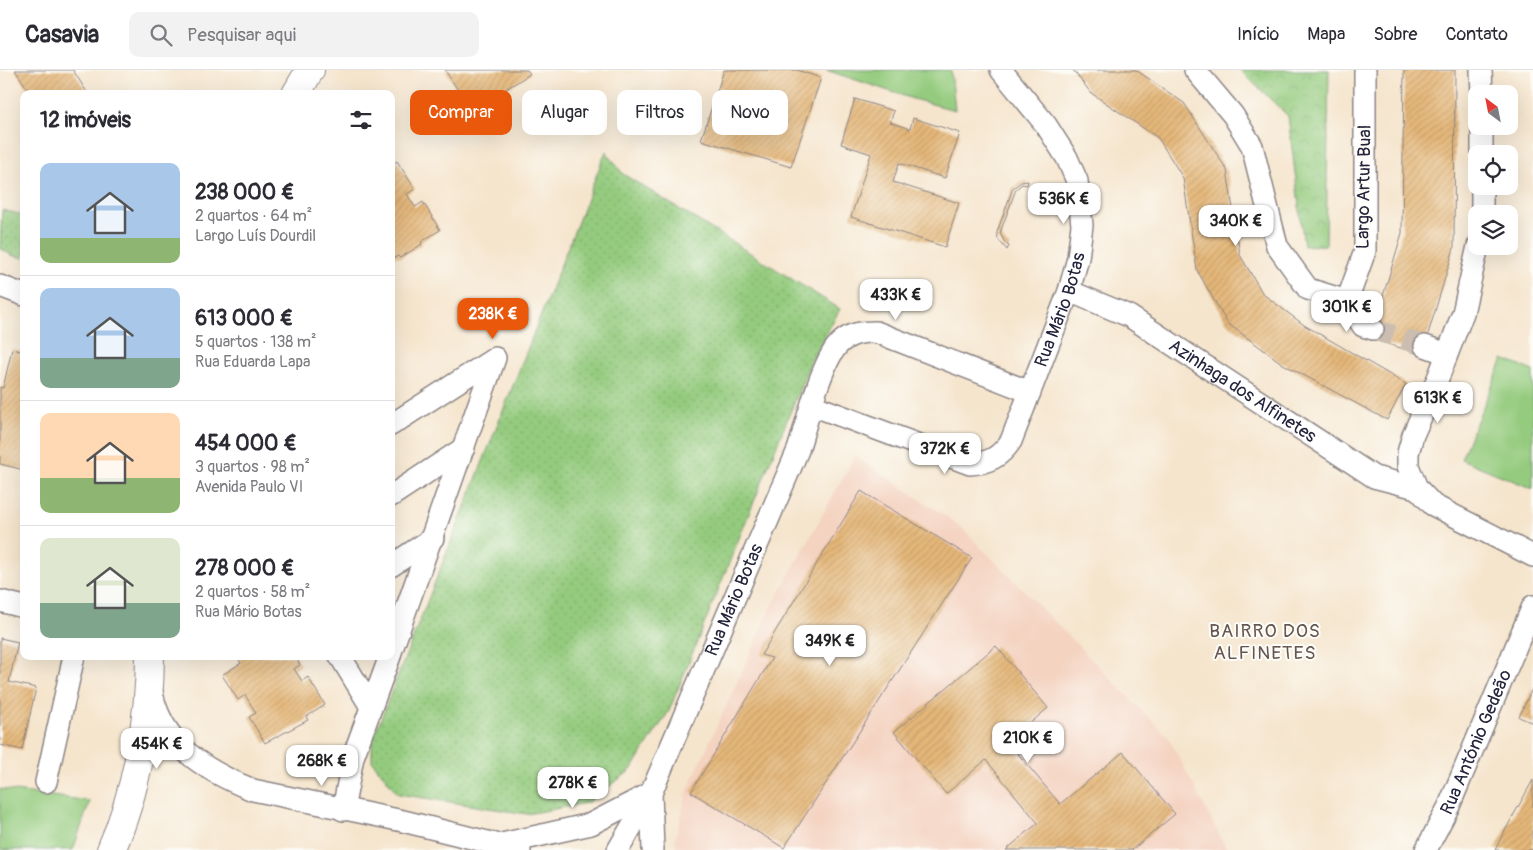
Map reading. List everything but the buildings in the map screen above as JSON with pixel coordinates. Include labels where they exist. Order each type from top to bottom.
[{"type":"main road","points":[[298,90],[310,70]]},
{"type":"main road","points":[[112,850],[130,793],[137,763],[150,666]]},
{"type":"street","name":"Rua Mário Botas","points":[[812,404],[970,464],[991,460],[1004,451],[1011,442],[1069,291],[1082,241],[1081,201],[1077,181],[1057,140],[1001,70]]},
{"type":"street","points":[[1195,70],[1233,115],[1252,146],[1277,246],[1308,289],[1347,302],[1364,326],[1373,329]]},
{"type":"street","name":"Largo Artur Bual","points":[[1347,302],[1365,251],[1366,70]]},
{"type":"street","points":[[1481,70],[1482,85]]},
{"type":"street","points":[[1476,255],[1463,313],[1413,435],[1408,453],[1408,466],[1416,488],[1433,505],[1533,556]]},
{"type":"street","points":[[0,286],[20,294]]},
{"type":"street","name":"Azinhaga dos Alfinetes","points":[[1069,291],[1128,316],[1374,477],[1416,488]]},
{"type":"street","name":"Rua Mário Botas","points":[[618,850],[651,793],[798,450],[812,404],[831,354],[848,337],[863,332],[876,332],[1030,392]]},
{"type":"street","points":[[1425,346],[1447,354]]},
{"type":"street","points":[[395,423],[495,358],[395,641]]},
{"type":"street","points":[[395,493],[464,448]]},
{"type":"street","points":[[395,563],[433,538]]},
{"type":"street","points":[[0,601],[20,606]]},
{"type":"street","name":"Rua António Gedeão","points":[[1426,850],[1449,806],[1533,606]]},
{"type":"street","points":[[46,782],[73,660]]},
{"type":"street","points":[[342,660],[371,707]]},
{"type":"street","points":[[343,810],[353,757],[389,660]]},
{"type":"street","points":[[150,666],[152,692],[163,723],[179,747],[213,773],[253,790],[511,847],[590,824],[651,793]]},
{"type":"street","name":"Rua Mário Botas","points":[[651,793],[653,850]]},
{"type":"shaded area","points":[[855,456],[960,526],[1169,738],[1227,850],[677,850],[675,839],[688,789],[772,606]]},
{"type":"green space","points":[[826,70],[951,70],[955,110],[913,99]]},
{"type":"green space","points":[[1240,70],[1329,70],[1326,245],[1304,246],[1288,116]]},
{"type":"green space","points":[[606,151],[623,174],[840,309],[811,361],[669,711],[631,770],[587,803],[527,814],[398,794],[372,761],[372,741]]},
{"type":"green space","points":[[2,210],[20,214],[20,257],[11,255],[0,248]]},
{"type":"green space","points":[[1503,359],[1533,371],[1533,489],[1461,459]]},
{"type":"green space","points":[[0,789],[90,801],[73,850],[0,850]]},
{"type":"tunnel","points":[[1373,329],[1425,346]]},
{"type":"district","name":"BAIRRO DOS ALFINETES","points":[[1265,642]]}]
